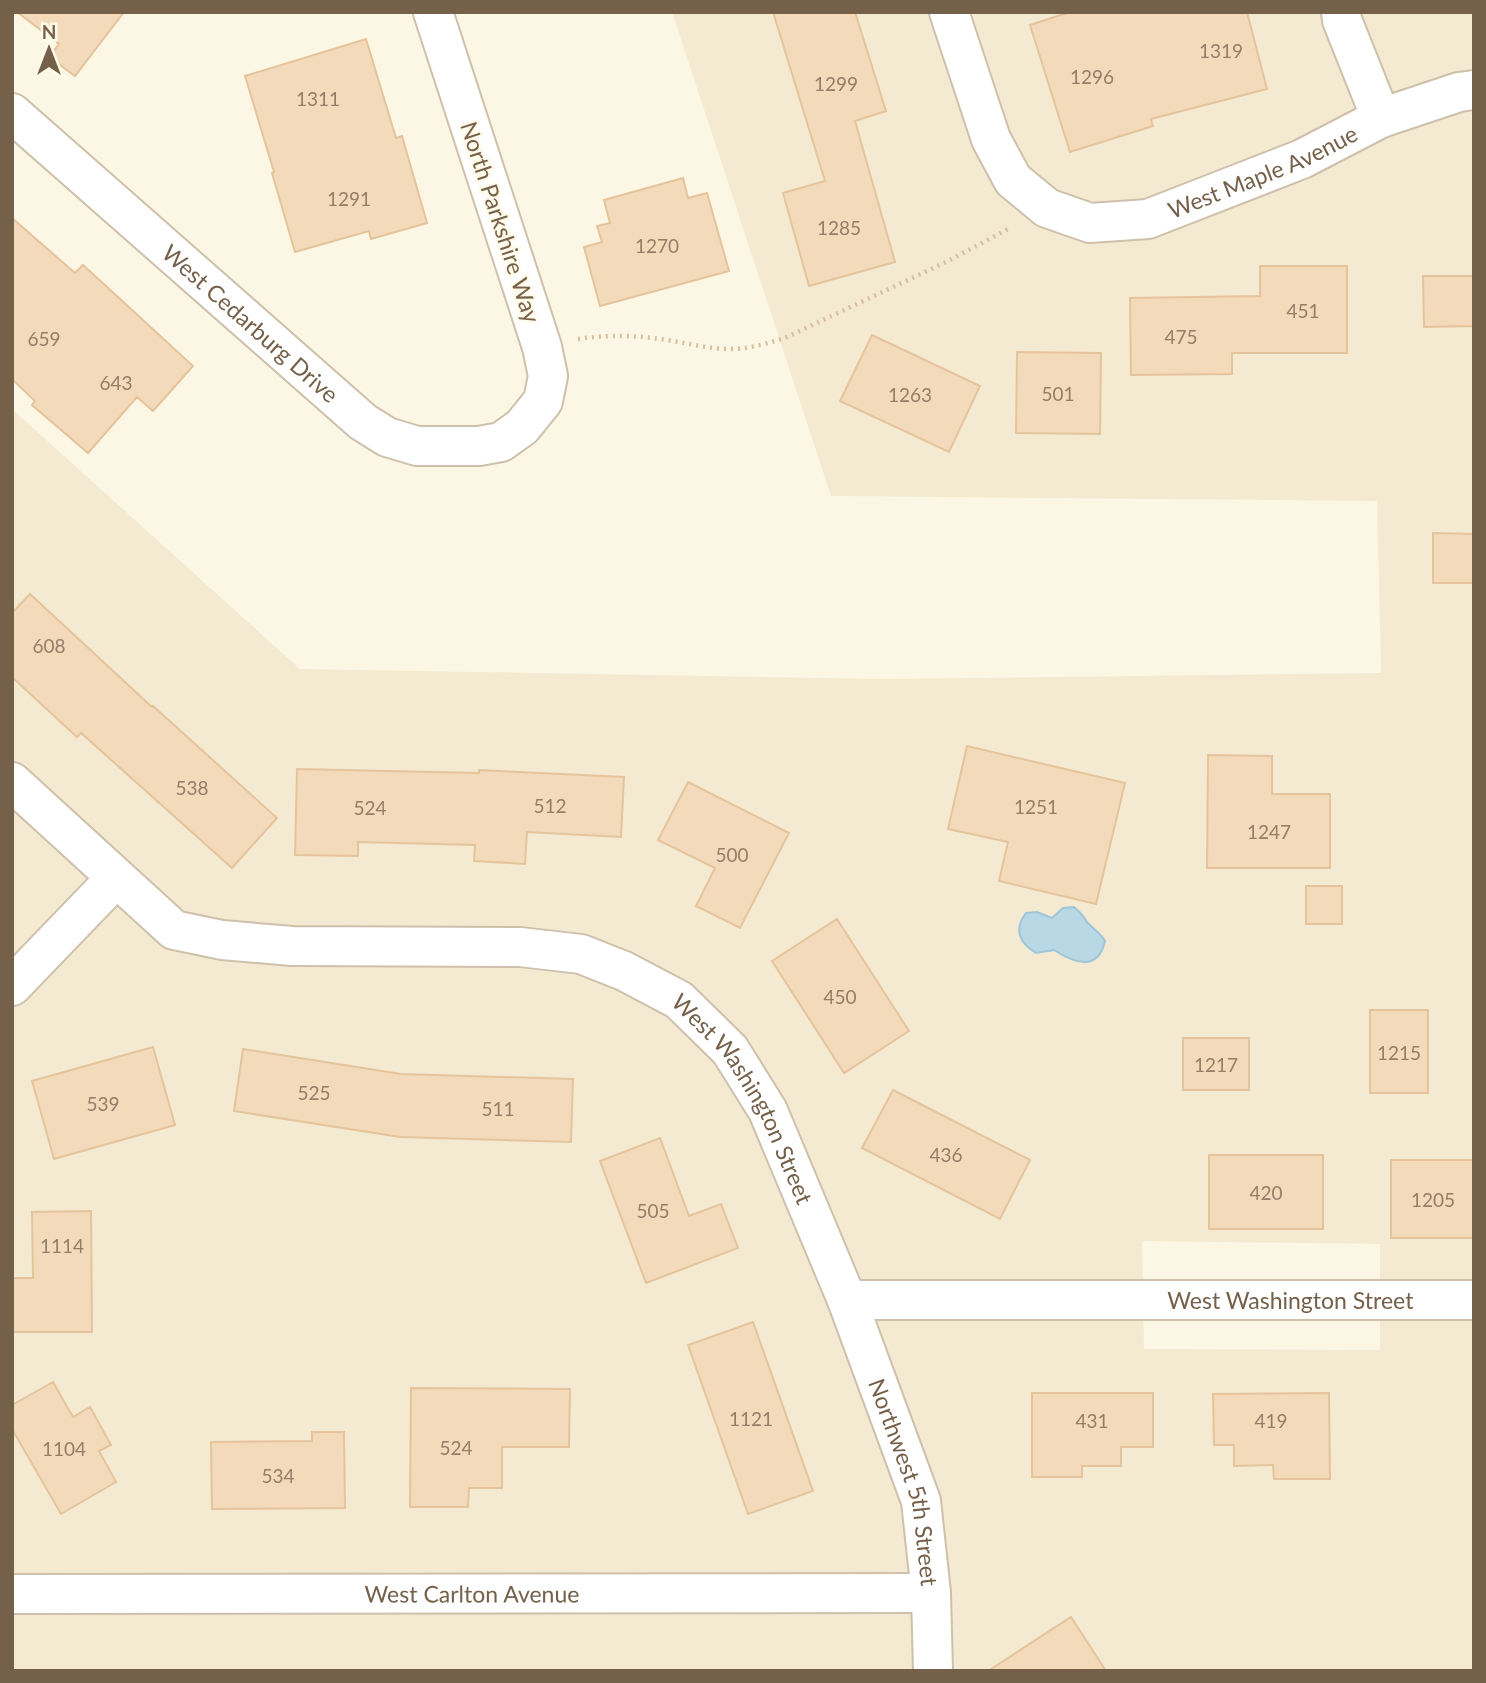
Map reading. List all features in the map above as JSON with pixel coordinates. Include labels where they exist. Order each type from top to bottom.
[{"type":"street","name":"North Parkshire Way","points":[[433,12],[542,347],[548,376],[543,401],[522,427]]},
{"type":"street","points":[[949,12],[991,139],[1013,180],[1047,208]]},
{"type":"street","points":[[1341,12],[1381,118]]},
{"type":"street","name":"West Maple Avenue","points":[[1047,208],[1090,223],[1149,219],[1302,159],[1381,118],[1458,92],[1474,90]]},
{"type":"street","name":"West Cedarburg Drive","points":[[12,113],[363,422],[387,437],[417,446],[479,446],[501,442],[522,427]]},
{"type":"street","name":"West Washington Street","points":[[12,782],[174,930],[222,940],[292,946],[520,947],[581,954],[624,971],[679,1000],[730,1050],[768,1111],[848,1300],[1474,1300]]},
{"type":"street","points":[[12,986],[116,877]]},
{"type":"street","name":"Northwest 5th Street","points":[[848,1300],[921,1501],[931,1593],[933,1671]]},
{"type":"street","name":"West Carlton Avenue","points":[[12,1594],[931,1593]]},
{"type":"path","points":[[573,340],[595,336],[626,336],[733,349],[762,345],[785,338],[946,262],[1047,208]]},
{"type":"shaded area","points":[[672,12],[1474,12],[1474,1671],[12,1671],[12,409],[300,669],[884,679],[1381,673],[1377,501],[831,496]],"holes":[[[1142,1241],[1380,1244],[1380,1350],[1144,1349]]]},
{"type":"water","points":[[1074,907],[1105,941],[1102,951],[1091,961],[1077,961],[1054,950],[1036,953],[1022,940],[1019,930],[1026,913],[1037,912],[1052,918],[1063,908]]},
{"type":"building","points":[[17,12],[124,12],[75,76],[49,57],[59,44]]},
{"type":"building","points":[[773,12],[855,12],[886,111],[855,121],[895,262],[809,286],[783,193],[825,181]]},
{"type":"building","points":[[1070,12],[1247,12],[1267,89],[1151,119],[1153,126],[1070,152],[1030,25]]},
{"type":"building","points":[[366,39],[396,138],[402,136],[427,223],[371,239],[369,231],[295,252],[245,76]]},
{"type":"building","points":[[683,178],[688,198],[707,193],[729,271],[600,306],[584,247],[602,242],[597,226],[610,223],[604,200]]},
{"type":"building","points":[[12,218],[75,273],[83,265],[193,366],[153,411],[137,397],[88,453],[32,405],[35,401],[12,379]]},
{"type":"building","points":[[1260,266],[1347,266],[1347,353],[1232,353],[1232,374],[1131,375],[1130,298],[1260,296]]},
{"type":"building","points":[[1423,276],[1474,276],[1474,326],[1424,327]]},
{"type":"building","points":[[872,335],[980,386],[949,452],[840,401]]},
{"type":"building","points":[[1017,352],[1101,353],[1100,434],[1016,433]]},
{"type":"building","points":[[1433,533],[1474,534],[1474,583],[1433,583]]},
{"type":"building","points":[[30,594],[277,818],[232,868],[81,733],[77,737],[12,677],[12,613]]},
{"type":"building","points":[[967,746],[1125,783],[1096,904],[999,881],[1008,842],[948,829]]},
{"type":"building","points":[[1208,755],[1272,756],[1272,794],[1330,794],[1330,868],[1207,868]]},
{"type":"building","points":[[297,769],[479,773],[479,770],[624,777],[621,837],[527,832],[525,864],[474,861],[475,845],[358,842],[358,856],[295,855]]},
{"type":"building","points":[[688,782],[789,833],[740,928],[696,906],[715,868],[658,840]]},
{"type":"building","points":[[1306,886],[1342,886],[1342,924],[1306,924]]},
{"type":"building","points":[[837,919],[909,1031],[844,1073],[772,961]]},
{"type":"building","points":[[1370,1010],[1428,1010],[1428,1093],[1370,1093]]},
{"type":"building","points":[[1183,1038],[1249,1038],[1249,1090],[1183,1090]]},
{"type":"building","points":[[153,1047],[175,1125],[54,1159],[32,1081]]},
{"type":"building","points":[[243,1049],[401,1074],[573,1079],[571,1142],[400,1137],[234,1111]]},
{"type":"building","points":[[893,1090],[1030,1160],[1000,1219],[862,1148]]},
{"type":"building","points":[[660,1138],[689,1216],[721,1204],[738,1248],[646,1283],[600,1161]]},
{"type":"building","points":[[1209,1155],[1323,1155],[1323,1229],[1209,1229]]},
{"type":"building","points":[[1391,1160],[1474,1160],[1474,1238],[1391,1238]]},
{"type":"building","points":[[91,1211],[92,1332],[12,1332],[12,1278],[33,1278],[32,1212]]},
{"type":"building","points":[[753,1322],[813,1491],[748,1514],[688,1345]]},
{"type":"building","points":[[53,1382],[73,1417],[90,1407],[111,1445],[99,1451],[116,1482],[61,1514],[12,1429],[12,1405]]},
{"type":"building","points":[[411,1388],[570,1389],[569,1447],[502,1447],[502,1488],[469,1488],[468,1507],[410,1507]]},
{"type":"building","points":[[1032,1393],[1153,1393],[1153,1447],[1121,1447],[1121,1466],[1082,1466],[1082,1477],[1032,1477]]},
{"type":"building","points":[[1329,1393],[1330,1479],[1274,1479],[1273,1465],[1234,1466],[1234,1445],[1214,1445],[1213,1394]]},
{"type":"building","points":[[312,1432],[344,1432],[345,1508],[212,1509],[211,1442],[312,1441]]},
{"type":"building","points":[[1071,1617],[1106,1671],[988,1671]]}]
